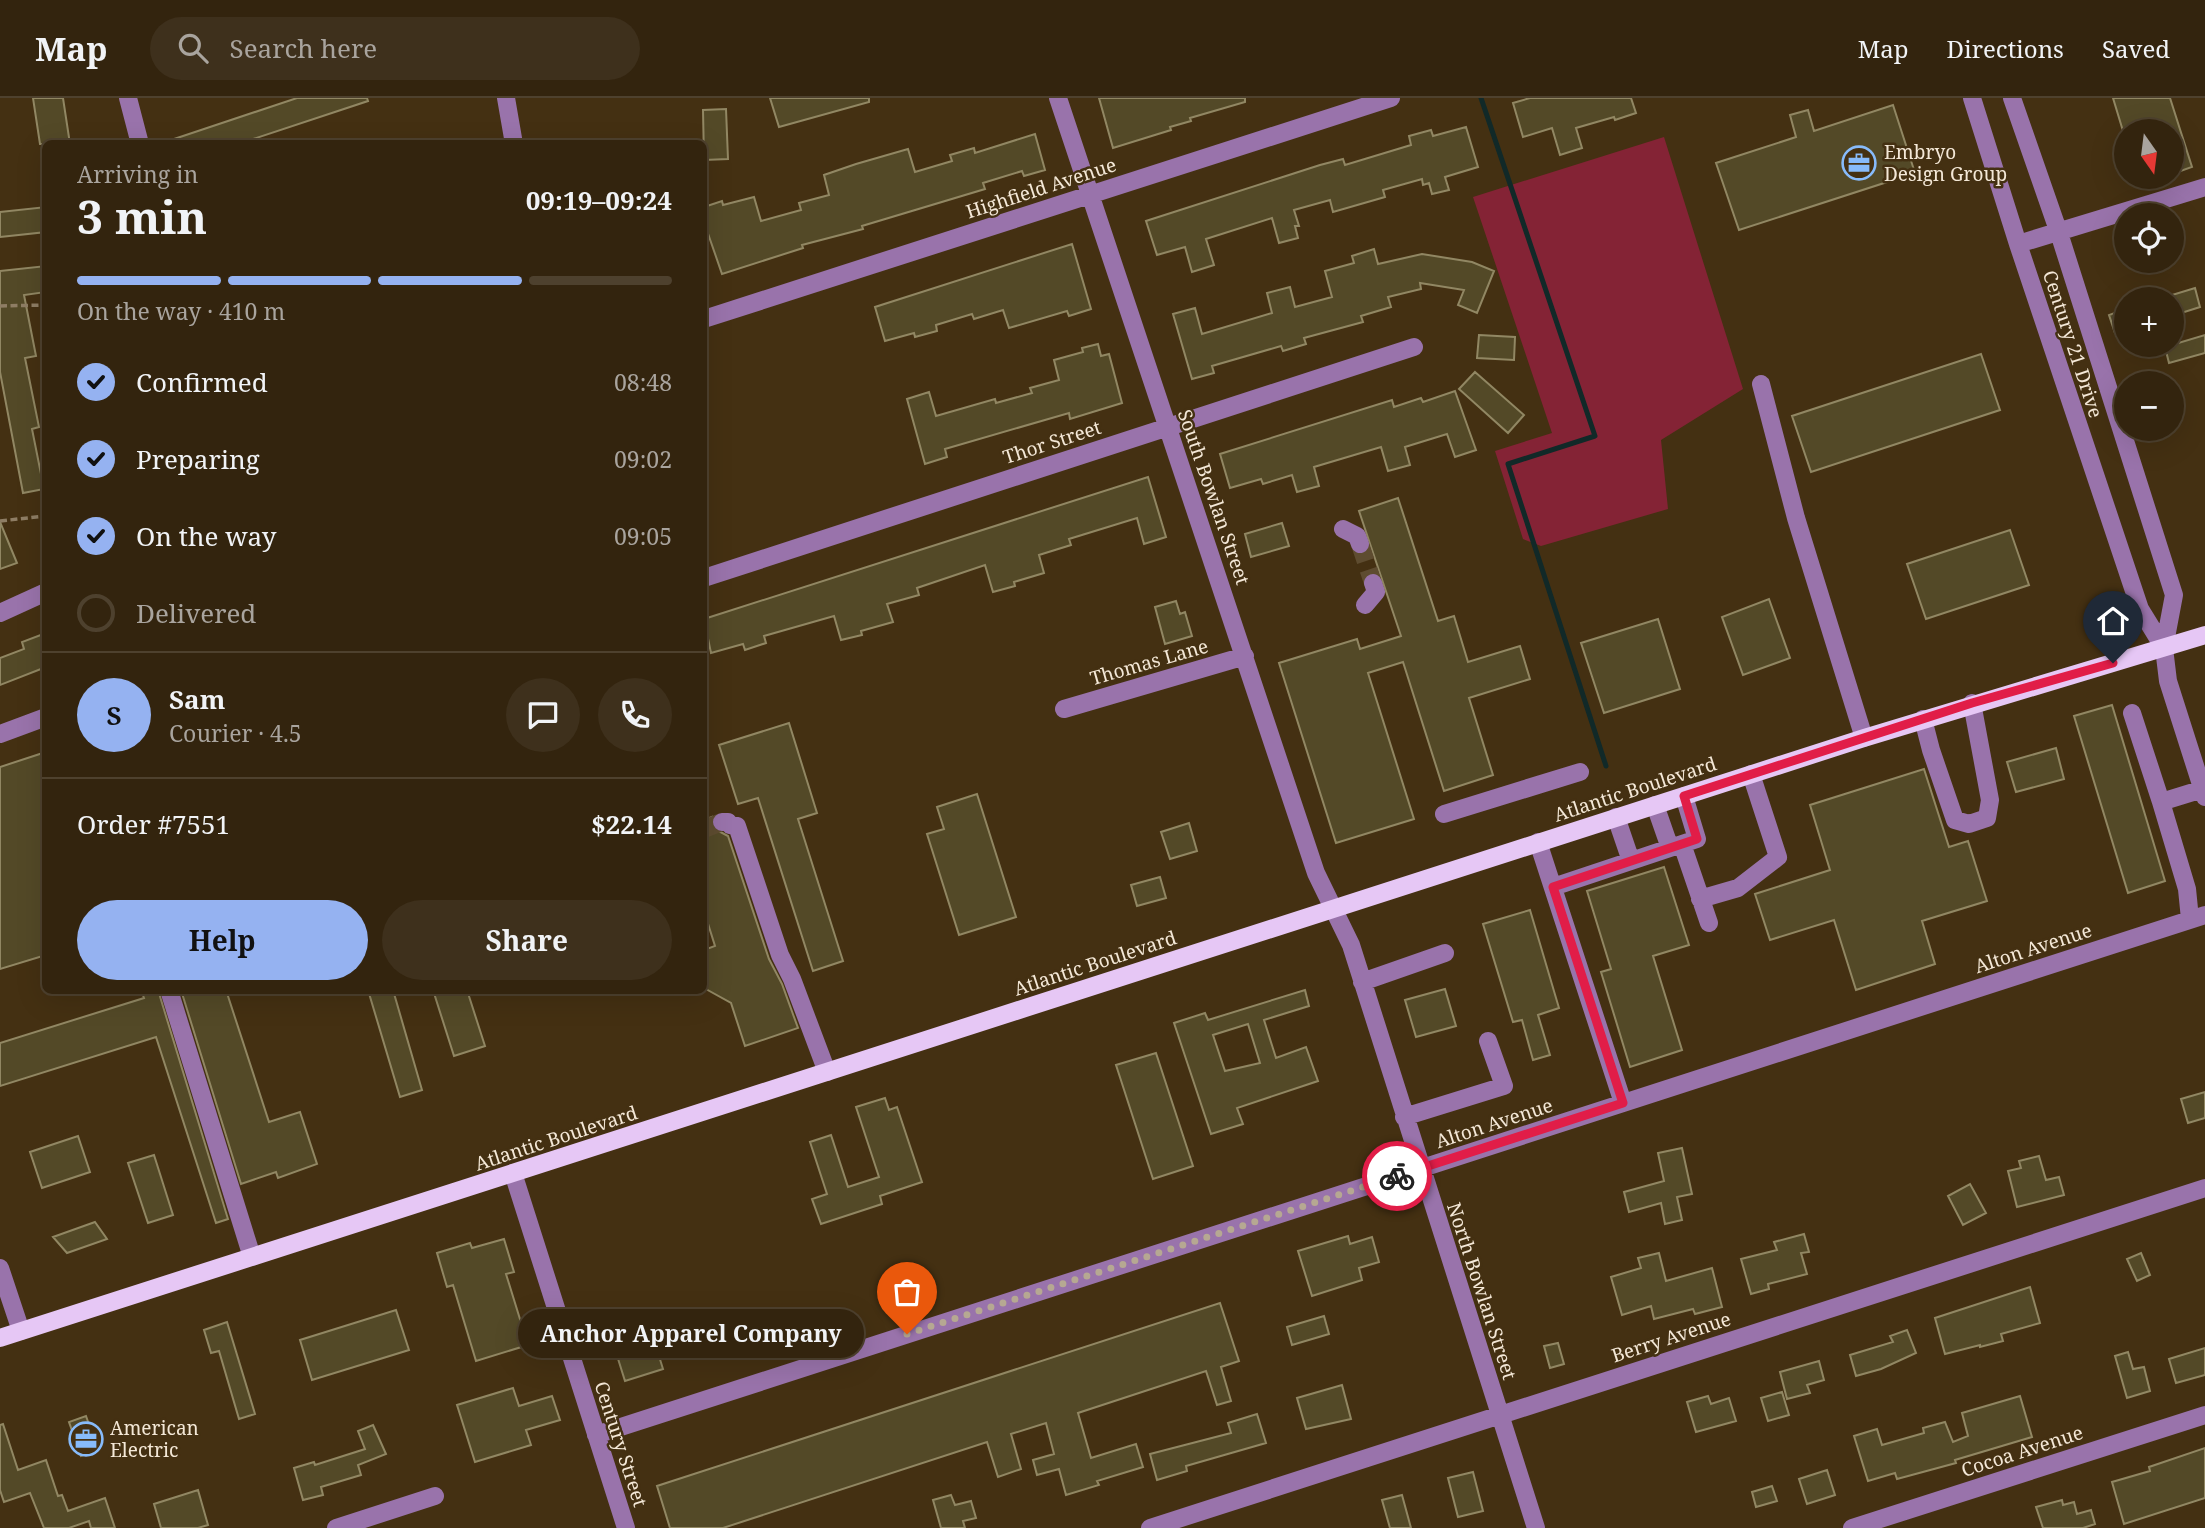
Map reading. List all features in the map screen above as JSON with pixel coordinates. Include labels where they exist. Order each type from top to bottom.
[{"type":"main road","name":"Atlantic Boulevard","points":[[0,1338],[1972,703],[2205,635]]},
{"type":"street","points":[[506,98],[513,140]]},
{"type":"street","name":"South Bowlan Street","points":[[1058,98],[1317,873],[1333,909]]},
{"type":"street","name":"Highfield Avenue","points":[[707,318],[1391,98]]},
{"type":"street","name":"Century 21 Drive","points":[[1972,98],[2140,609],[2164,648]]},
{"type":"street","name":"Century 21 Drive","points":[[2012,98],[2059,233],[2174,595],[2164,648]]},
{"type":"street","points":[[133,99],[140,140]]},
{"type":"street","points":[[2018,244],[2205,187]]},
{"type":"street","name":"Thor Street","points":[[707,577],[1414,347]]},
{"type":"street","points":[[1761,384],[1796,518],[1864,738]]},
{"type":"street","points":[[1343,529],[1357,536],[1360,544]]},
{"type":"street","points":[[1365,605],[1376,592],[1373,583]]},
{"type":"street","points":[[0,613],[42,594]]},
{"type":"street","points":[[2161,802],[2204,793],[2168,681],[2164,648]]},
{"type":"street","name":"Thomas Lane","points":[[1064,709],[1245,656]]},
{"type":"street","points":[[1923,719],[1955,820],[1969,824],[1987,818],[1990,800],[1972,703]]},
{"type":"street","points":[[2132,713],[2198,917]]},
{"type":"street","points":[[0,734],[42,718]]},
{"type":"street","points":[[1444,814],[1580,772]]},
{"type":"street","points":[[1700,899],[1738,888],[1778,857],[1751,774]]},
{"type":"street","points":[[1553,887],[1697,839],[1684,796]]},
{"type":"street","points":[[1656,805],[1709,923]]},
{"type":"street","points":[[1616,817],[1631,861]]},
{"type":"street","points":[[722,822],[737,826],[745,844],[780,955],[792,979],[827,1072]]},
{"type":"street","points":[[1538,842],[1623,1103]]},
{"type":"street","name":"North Bowlan Street","points":[[1333,909],[1351,945],[1536,1528]]},
{"type":"street","name":"Alton Avenue","points":[[596,1435],[2198,917]]},
{"type":"street","points":[[1362,982],[1446,953]]},
{"type":"street","points":[[170,994],[252,1257]]},
{"type":"street","points":[[1404,1117],[1504,1086],[1488,1041]]},
{"type":"street","name":"Century Street","points":[[513,1173],[626,1528]]},
{"type":"street","name":"Berry Avenue","points":[[1150,1528],[2205,1188]]},
{"type":"street","points":[[0,1268],[21,1331]]},
{"type":"street","name":"Cocoa Avenue","points":[[1852,1528],[2205,1415]]},
{"type":"street","points":[[336,1528],[435,1496]]},
{"type":"path","points":[[0,306],[42,305]]},
{"type":"path","points":[[0,521],[42,516]]},
{"type":"shaded area","points":[[1664,137],[1743,389],[1661,440],[1668,509],[1541,546],[1523,539],[1495,451],[1552,433],[1473,197]]},
{"type":"building","points":[[33,98],[63,98],[69,140],[42,140],[40,144]]},
{"type":"building","points":[[297,98],[367,98],[368,101],[250,140],[171,140]]},
{"type":"building","points":[[770,98],[869,98],[869,102],[779,127]]},
{"type":"building","points":[[1099,98],[1245,98],[1245,102],[1190,118],[1191,121],[1170,127],[1171,130],[1113,148]]},
{"type":"building","points":[[1530,98],[1631,98],[1636,113],[1576,128],[1582,148],[1560,155],[1552,128],[1523,137],[1513,103]]},
{"type":"building","points":[[2113,98],[2170,98],[2177,119],[2119,119]]},
{"type":"building","points":[[1893,105],[1915,173],[1739,230],[1716,163],[1796,137],[1790,115],[1808,110],[1814,131]]},
{"type":"building","points":[[726,109],[728,159],[707,160],[703,110]]},
{"type":"building","points":[[1466,127],[1478,167],[1445,177],[1449,190],[1432,194],[1429,183],[1423,185],[1422,179],[1383,190],[1385,197],[1333,212],[1330,200],[1294,210],[1299,226],[1295,226],[1298,238],[1279,243],[1272,218],[1206,239],[1214,265],[1192,272],[1185,247],[1157,255],[1146,221],[1320,165],[1343,159],[1345,165],[1411,145],[1409,136],[1431,130],[1433,136]]},
{"type":"building","points":[[1035,134],[1045,170],[1024,176],[1022,171],[983,183],[985,189],[862,226],[863,229],[802,245],[803,248],[722,274],[707,231],[707,206],[754,197],[761,221],[801,210],[799,203],[829,195],[824,175],[856,164],[908,149],[915,172],[952,161],[950,155],[974,148],[975,153]]},
{"type":"building","points":[[2184,142],[2192,167],[2184,170]]},
{"type":"building","points":[[42,207],[42,232],[0,237],[0,212]]},
{"type":"building","points":[[1072,244],[1091,309],[1069,316],[1067,311],[1009,328],[1003,310],[974,319],[972,314],[936,325],[937,331],[915,337],[914,333],[885,341],[875,307]]},
{"type":"building","points":[[1374,249],[1378,264],[1422,254],[1472,262],[1494,271],[1477,313],[1458,305],[1464,290],[1420,283],[1421,289],[1388,297],[1391,307],[1361,316],[1363,322],[1304,338],[1306,344],[1283,351],[1281,346],[1212,366],[1214,373],[1192,379],[1173,314],[1195,308],[1202,334],[1272,313],[1267,293],[1290,287],[1295,307],[1332,297],[1325,271],[1354,263],[1352,256]]},
{"type":"building","points":[[42,266],[42,293],[24,295],[36,356],[25,358],[39,427],[32,429],[42,489],[23,493],[0,372],[0,271]]},
{"type":"building","points":[[2195,288],[2200,307],[2184,312],[2184,291]]},
{"type":"building","points":[[2114,313],[2114,330],[2109,315]]},
{"type":"building","points":[[1479,335],[1515,337],[1514,360],[1477,358]]},
{"type":"building","points":[[2205,335],[2205,353],[2169,363],[2168,357],[2184,357],[2184,341]]},
{"type":"building","points":[[1098,344],[1101,356],[1109,354],[1122,403],[1070,419],[1069,413],[945,449],[947,457],[925,464],[907,399],[929,392],[936,416],[995,399],[996,403],[1032,393],[1030,388],[1059,380],[1054,360],[1083,352],[1082,348]]},
{"type":"building","points":[[1981,354],[2000,410],[1811,472],[1792,416]]},
{"type":"building","points":[[1475,372],[1524,415],[1508,433],[1459,389]]},
{"type":"building","points":[[1455,391],[1476,450],[1455,457],[1447,434],[1405,447],[1410,465],[1388,471],[1381,447],[1314,467],[1319,486],[1297,492],[1292,475],[1263,484],[1261,479],[1230,488],[1220,454],[1392,400],[1394,407],[1421,398],[1423,402]]},
{"type":"building","points":[[1148,477],[1166,537],[1144,544],[1137,518],[1069,539],[1071,545],[1039,555],[1044,573],[993,592],[985,565],[917,588],[919,595],[887,604],[893,622],[861,631],[862,635],[841,640],[834,616],[764,636],[766,643],[745,650],[743,644],[711,653],[707,618]]},
{"type":"building","points":[[1398,498],[1438,621],[1454,616],[1468,662],[1520,646],[1530,679],[1469,698],[1493,775],[1444,791],[1403,662],[1368,673],[1414,819],[1336,843],[1279,663],[1357,639],[1360,649],[1401,636],[1359,511]]},
{"type":"building","points":[[0,522],[17,563],[0,569]]},
{"type":"building","points":[[1282,523],[1289,546],[1251,557],[1245,534]]},
{"type":"building","points":[[2010,530],[2029,585],[1926,619],[1907,564]]},
{"type":"building","points":[[1769,599],[1790,658],[1743,675],[1722,617]]},
{"type":"building","points":[[1176,601],[1180,614],[1185,612],[1192,636],[1165,644],[1155,607]]},
{"type":"building","points":[[1658,619],[1680,689],[1604,713],[1581,643]]},
{"type":"building","points":[[42,634],[42,669],[0,685],[0,658],[24,649],[22,642]]},
{"type":"building","points":[[2112,705],[2165,881],[2128,893],[2074,716]]},
{"type":"building","points":[[789,723],[817,813],[798,819],[843,961],[813,971],[758,798],[738,804],[719,745]]},
{"type":"building","points":[[2056,748],[2064,779],[2016,792],[2007,762]]},
{"type":"building","points":[[42,753],[42,956],[0,969],[0,767]]},
{"type":"building","points":[[1924,769],[1949,847],[1968,841],[1987,901],[1922,921],[1935,964],[1856,990],[1834,920],[1770,940],[1755,894],[1830,870],[1810,805]]},
{"type":"building","points":[[977,794],[1016,917],[959,935],[927,834],[944,829],[937,807]]},
{"type":"building","points":[[712,817],[713,828],[728,836],[769,959],[782,984],[798,1028],[745,1046],[731,1003],[707,990],[707,949],[715,946],[707,921],[707,819]]},
{"type":"building","points":[[1189,823],[1197,851],[1170,859],[1161,832]]},
{"type":"building","points":[[1664,867],[1689,945],[1653,956],[1682,1050],[1630,1067],[1601,972],[1611,969],[1587,891]]},
{"type":"building","points":[[1160,877],[1166,898],[1137,906],[1131,885]]},
{"type":"building","points":[[1530,910],[1559,1008],[1538,1015],[1550,1055],[1533,1060],[1522,1020],[1513,1022],[1483,924]]},
{"type":"building","points":[[1445,989],[1456,1026],[1416,1037],[1405,1000]]},
{"type":"building","points":[[1305,990],[1309,1006],[1264,1020],[1276,1058],[1306,1047],[1318,1081],[1237,1108],[1243,1124],[1211,1134],[1174,1023],[1205,1013],[1208,1020]],"holes":[[[1248,1024],[1260,1063],[1225,1071],[1213,1035]]]},
{"type":"building","points":[[142,994],[159,994],[228,1219],[216,1223],[156,1037],[0,1086],[0,1043],[144,998]]},
{"type":"building","points":[[182,994],[227,994],[269,1122],[300,1112],[317,1164],[278,1178],[276,1172],[241,1184]]},
{"type":"building","points":[[369,994],[394,994],[422,1090],[400,1097]]},
{"type":"building","points":[[434,994],[468,994],[485,1046],[454,1056]]},
{"type":"building","points":[[1156,1053],[1193,1166],[1153,1179],[1116,1065]]},
{"type":"building","points":[[2205,1092],[2205,1118],[2188,1123],[2181,1099]]},
{"type":"building","points":[[885,1098],[889,1110],[897,1107],[922,1182],[880,1196],[882,1204],[821,1224],[812,1199],[827,1194],[810,1142],[831,1135],[848,1187],[879,1177],[856,1107]]},
{"type":"building","points":[[78,1136],[90,1172],[42,1188],[30,1152]]},
{"type":"building","points":[[1682,1148],[1692,1194],[1677,1197],[1682,1220],[1665,1224],[1661,1203],[1629,1212],[1624,1192],[1664,1181],[1658,1153]]},
{"type":"building","points":[[154,1155],[173,1215],[148,1223],[128,1163]]},
{"type":"building","points":[[2039,1156],[2046,1180],[2059,1177],[2064,1195],[2017,1207],[2008,1171],[2021,1168],[2019,1161]]},
{"type":"building","points":[[1970,1184],[1986,1213],[1963,1225],[1948,1196]]},
{"type":"building","points":[[95,1222],[107,1239],[67,1253],[53,1237]]},
{"type":"building","points":[[1804,1234],[1809,1252],[1801,1253],[1807,1274],[1768,1284],[1769,1289],[1751,1294],[1741,1259],[1777,1250],[1774,1242]]},
{"type":"building","points":[[1348,1236],[1350,1244],[1372,1237],[1379,1262],[1359,1268],[1362,1280],[1312,1296],[1298,1251]]},
{"type":"building","points":[[504,1239],[514,1272],[506,1274],[528,1345],[476,1361],[453,1285],[447,1287],[437,1253],[470,1243],[472,1248]]},
{"type":"building","points":[[1659,1253],[1666,1281],[1712,1268],[1722,1307],[1695,1314],[1693,1309],[1654,1319],[1651,1306],[1622,1315],[1611,1277],[1641,1268],[1638,1258]]},
{"type":"building","points":[[2141,1253],[2150,1275],[2137,1281],[2127,1259]]},
{"type":"building","points":[[2030,1287],[2040,1323],[2001,1334],[2003,1341],[1945,1354],[1935,1318]]},
{"type":"building","points":[[1220,1303],[1239,1361],[1221,1367],[1231,1401],[1217,1405],[1206,1371],[1078,1413],[1091,1458],[1136,1444],[1143,1467],[1097,1481],[1099,1485],[1066,1495],[1059,1469],[1037,1475],[1033,1460],[1054,1454],[1046,1423],[1011,1434],[1021,1469],[998,1477],[987,1442],[723,1528],[670,1528],[657,1486]]},
{"type":"building","points":[[396,1310],[409,1350],[312,1380],[300,1340]]},
{"type":"building","points":[[1324,1316],[1329,1334],[1292,1345],[1287,1327]]},
{"type":"building","points":[[227,1322],[255,1414],[239,1419],[219,1351],[211,1353],[204,1330]]},
{"type":"building","points":[[1907,1330],[1916,1353],[1881,1369],[1856,1376],[1850,1355],[1893,1342],[1890,1336]]},
{"type":"building","points":[[654,1340],[663,1369],[625,1381],[614,1346],[631,1341],[633,1347]]},
{"type":"building","points":[[1558,1343],[1564,1364],[1550,1368],[1544,1346]]},
{"type":"building","points":[[2205,1348],[2205,1375],[2176,1383],[2169,1359]]},
{"type":"building","points":[[2128,1352],[2133,1369],[2144,1367],[2150,1391],[2127,1398],[2115,1356]]},
{"type":"building","points":[[1819,1361],[1824,1380],[1807,1385],[1810,1393],[1787,1399],[1780,1372]]},
{"type":"building","points":[[1342,1385],[1351,1419],[1306,1429],[1297,1398]]},
{"type":"building","points":[[513,1388],[519,1406],[552,1396],[560,1420],[526,1430],[531,1445],[475,1462],[457,1405]]},
{"type":"building","points":[[1782,1392],[1789,1415],[1768,1421],[1761,1398]]},
{"type":"building","points":[[1708,1396],[1711,1404],[1729,1398],[1736,1421],[1696,1432],[1687,1402]]},
{"type":"building","points":[[2020,1396],[2032,1437],[1955,1460],[1956,1463],[1897,1479],[1895,1473],[1868,1481],[1854,1436],[1877,1429],[1882,1445],[1924,1433],[1923,1428],[1945,1422],[1953,1442],[1968,1436],[1962,1413]]},
{"type":"building","points":[[1257,1414],[1266,1443],[1186,1466],[1187,1471],[1157,1480],[1150,1454],[1231,1433],[1228,1423]]},
{"type":"building","points":[[86,1416],[98,1450],[81,1456],[69,1422]]},
{"type":"building","points":[[3,1424],[18,1470],[46,1460],[58,1496],[62,1495],[68,1511],[105,1498],[115,1528],[91,1528],[89,1521],[69,1528],[44,1528],[30,1493],[4,1502],[0,1490],[0,1425]]},
{"type":"building","points":[[373,1425],[386,1454],[358,1465],[361,1475],[321,1487],[323,1495],[303,1500],[294,1468],[314,1462],[315,1465],[365,1449],[358,1431]]},
{"type":"building","points":[[2205,1448],[2205,1498],[2124,1524],[2112,1482],[2150,1471],[2149,1467]]},
{"type":"building","points":[[1827,1470],[1835,1495],[1807,1504],[1799,1479]]},
{"type":"building","points":[[1473,1472],[1483,1511],[1458,1517],[1448,1478]]},
{"type":"building","points":[[1772,1486],[1777,1501],[1756,1507],[1752,1492]]},
{"type":"building","points":[[198,1490],[208,1525],[198,1528],[161,1528],[154,1504]]},
{"type":"building","points":[[951,1495],[955,1505],[971,1501],[976,1518],[963,1521],[965,1528],[941,1528],[933,1500]]},
{"type":"building","points":[[1402,1495],[1411,1528],[1390,1528],[1382,1500]]},
{"type":"building","points":[[2062,1500],[2063,1505],[2074,1502],[2077,1514],[2091,1510],[2095,1524],[2083,1528],[2043,1528],[2036,1507]]},
{"type":"waterway","points":[[1481,98],[1595,436],[1508,464],[1606,766]]},
{"type":"tunnel","points":[[1360,544],[1373,583]]},
{"type":"tunnel","points":[[707,828],[722,822]]},
{"type":"way so far","points":[[907,1334],[1397,1176]]},
{"type":"place","name":"Embryo Design Group","points":[[1859,163]]},
{"type":"place","name":"Anchor Apparel Company","points":[[907,1334]]},
{"type":"place","name":"American Electric","points":[[86,1439]]},
{"type":"route","points":[[1397,1176],[1623,1103],[1553,887],[1697,839],[1684,796],[1972,703],[2113,663]]}]
